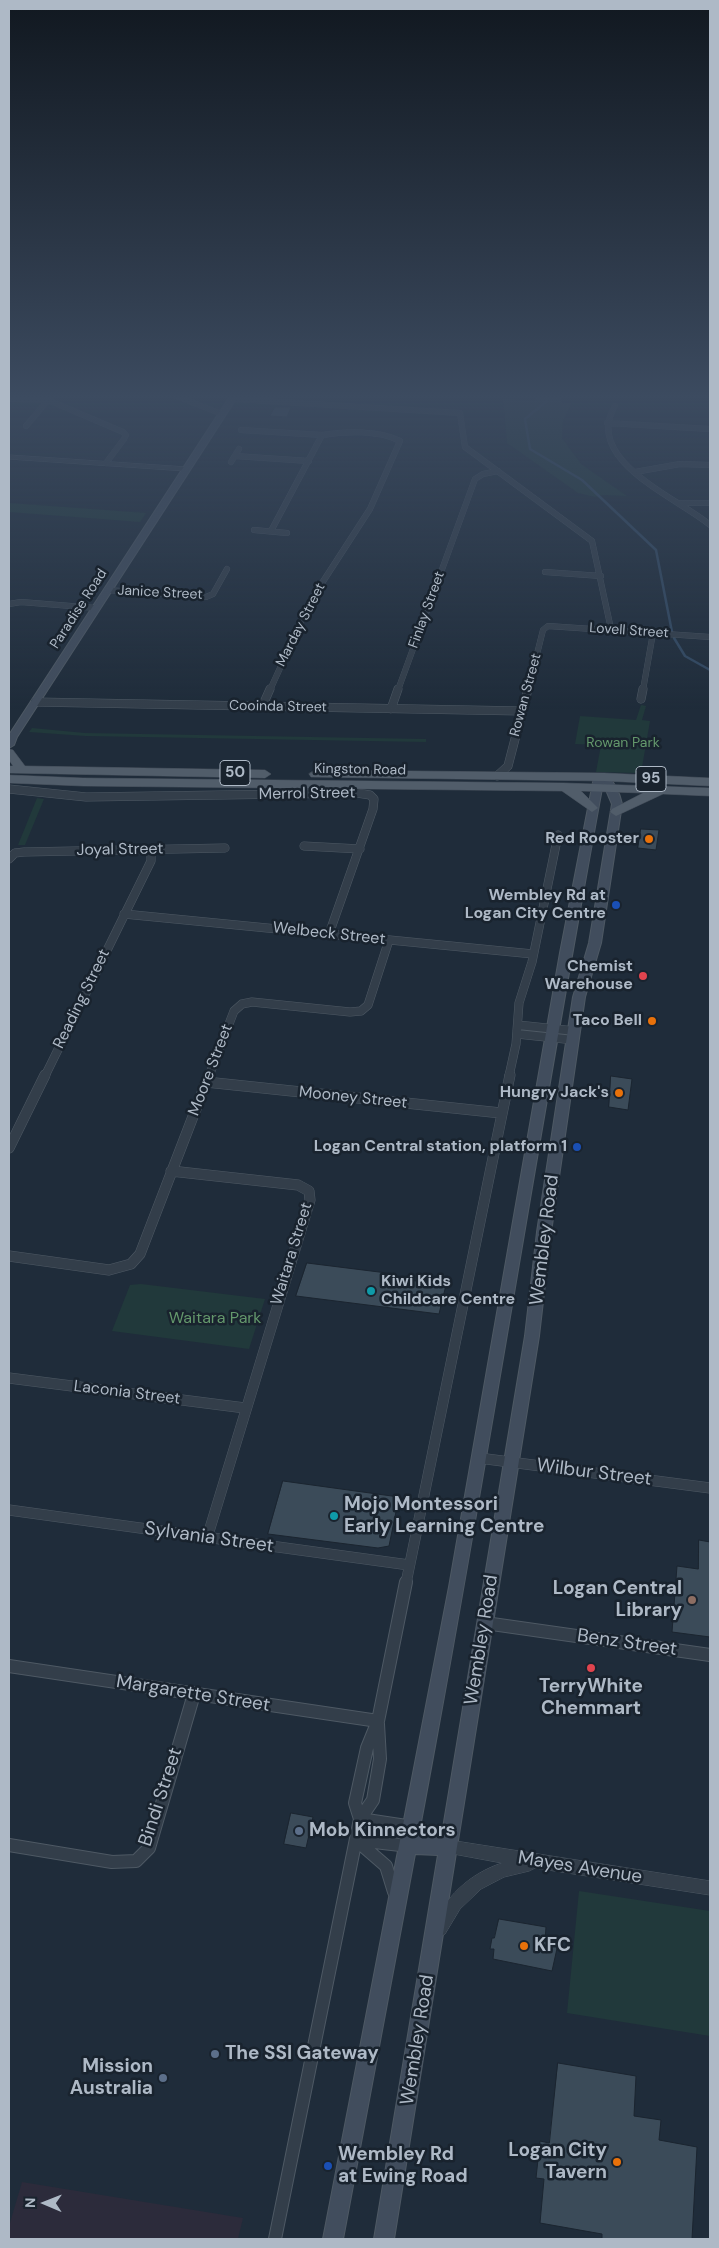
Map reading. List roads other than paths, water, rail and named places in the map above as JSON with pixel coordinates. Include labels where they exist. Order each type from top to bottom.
[{"type":"main road","name":"Paradise Road","points":[[10,740],[165,501]]},
{"type":"main road","points":[[9,752],[15,769]]},
{"type":"main road","name":"Kingston Road","points":[[15,769],[496,776],[511,771],[661,791],[710,792]]},
{"type":"main road","name":"Kingston Road","points":[[9,779],[158,783],[564,787],[602,783],[710,782]]},
{"type":"main road","name":"Wembley Road","points":[[333,2239],[413,1827],[592,808],[602,783],[616,800],[616,812],[594,943],[579,997],[548,1199],[539,1289],[512,1462],[384,2239]]},
{"type":"main road","points":[[564,787],[577,794],[592,808]]},
{"type":"main road","points":[[616,812],[661,791]]},
{"type":"main road","points":[[413,1827],[449,1847]]},
{"type":"main road","points":[[409,1846],[449,1847]]},
{"type":"street","points":[[271,532],[288,501]]},
{"type":"street","name":"Marday Street","points":[[262,707],[311,600],[374,501]]},
{"type":"street","name":"Finlay Street","points":[[391,709],[467,501]]},
{"type":"street","points":[[538,501],[592,541],[611,629]]},
{"type":"street","points":[[678,501],[710,525]]},
{"type":"street","points":[[681,503],[710,503]]},
{"type":"street","points":[[254,530],[287,532]]},
{"type":"street","name":"Janice Street","points":[[107,590],[206,596],[213,594],[227,569]]},
{"type":"street","points":[[545,572],[601,576]]},
{"type":"street","points":[[10,603],[96,608]]},
{"type":"street","name":"Lovell Street","points":[[548,626],[710,637]]},
{"type":"street","name":"Rowan Street","points":[[511,771],[522,711],[543,630],[548,626]]},
{"type":"street","points":[[641,699],[653,632]]},
{"type":"street","name":"Cooinda Street","points":[[35,702],[522,711]]},
{"type":"street","points":[[155,796],[158,783]]},
{"type":"street","name":"Merrol Street","points":[[9,789],[86,797],[368,794],[374,798],[374,804],[329,934]]},
{"type":"street","points":[[360,1819],[354,1803],[367,1748],[378,1721],[518,1029],[521,994],[533,954],[558,835]]},
{"type":"street","points":[[304,846],[360,849]]},
{"type":"street","name":"Joyal Street","points":[[9,859],[15,853],[225,848]]},
{"type":"street","name":"Reading Street","points":[[9,1148],[151,861],[151,850]]},
{"type":"street","name":"Welbeck Street","points":[[124,914],[533,954]]},
{"type":"street","name":"Moore Street","points":[[9,1256],[109,1270],[131,1264],[140,1254],[234,1011],[242,1004],[252,1002],[350,1012],[361,1011],[368,1005],[389,940]]},
{"type":"street","points":[[518,1029],[574,1035]]},
{"type":"street","name":"Mooney Street","points":[[206,1082],[501,1114]]},
{"type":"street","name":"Waitara Street","points":[[171,1171],[298,1185],[309,1191],[310,1200],[245,1408],[207,1538]]},
{"type":"street","name":"Laconia Street","points":[[9,1378],[245,1408]]},
{"type":"street","name":"Wilbur Street","points":[[479,1458],[710,1488]]},
{"type":"street","name":"Sylvania Street","points":[[9,1510],[410,1565]]},
{"type":"street","name":"Benz Street","points":[[485,1623],[710,1654]]},
{"type":"street","name":"Margarette Street","points":[[9,1666],[378,1721]]},
{"type":"street","name":"Bindi Street","points":[[9,1845],[112,1862],[136,1861],[149,1848],[194,1694]]},
{"type":"street","points":[[275,2239],[360,1819],[373,1800],[380,1759],[378,1721]]},
{"type":"street","points":[[360,1819],[413,1827]]},
{"type":"street","points":[[356,1840],[409,1846]]},
{"type":"street","name":"Wembley Road","points":[[356,1840],[386,1866],[393,1883],[396,1913]]},
{"type":"street","name":"Mayes Avenue","points":[[449,1847],[710,1888]]},
{"type":"street","points":[[434,1940],[452,1906],[479,1881],[504,1869],[526,1864],[548,1863]]},
{"type":"waterway","points":[[604,501],[656,550],[672,632]]},
{"type":"waterway","points":[[674,638],[685,656],[710,670]]},
{"type":"place","name":"Red Rooster","points":[[649,839]]},
{"type":"place","name":"Wembley Rd at Logan City Centre","points":[[616,905]]},
{"type":"place","name":"Chemist Warehouse","points":[[643,976]]},
{"type":"place","name":"Taco Bell","points":[[652,1021]]},
{"type":"place","name":"Hungry Jack's","points":[[619,1093]]},
{"type":"place","name":"Logan Central station, platform 1","points":[[577,1147]]},
{"type":"place","name":"Kiwi Kids Childcare Centre","points":[[371,1291]]},
{"type":"place","name":"Mojo Montessori Early Learning Centre","points":[[334,1516]]},
{"type":"place","name":"Logan Central Library","points":[[692,1600]]},
{"type":"place","name":"TerryWhite Chemmart","points":[[591,1668]]},
{"type":"place","name":"Mob Kinnectors","points":[[299,1831]]},
{"type":"place","name":"KFC","points":[[524,1946]]},
{"type":"place","name":"The SSI Gateway","points":[[215,2054]]},
{"type":"place","name":"Mission Australia","points":[[163,2078]]},
{"type":"place","name":"Logan City Tavern","points":[[617,2162]]},
{"type":"place","name":"Wembley Rd at Ewing Road","points":[[328,2166]]},
{"type":"park label","name":"Rowan Park","points":[[623,743]]},
{"type":"park label","name":"Waitara Park","points":[[215,1319]]}]
